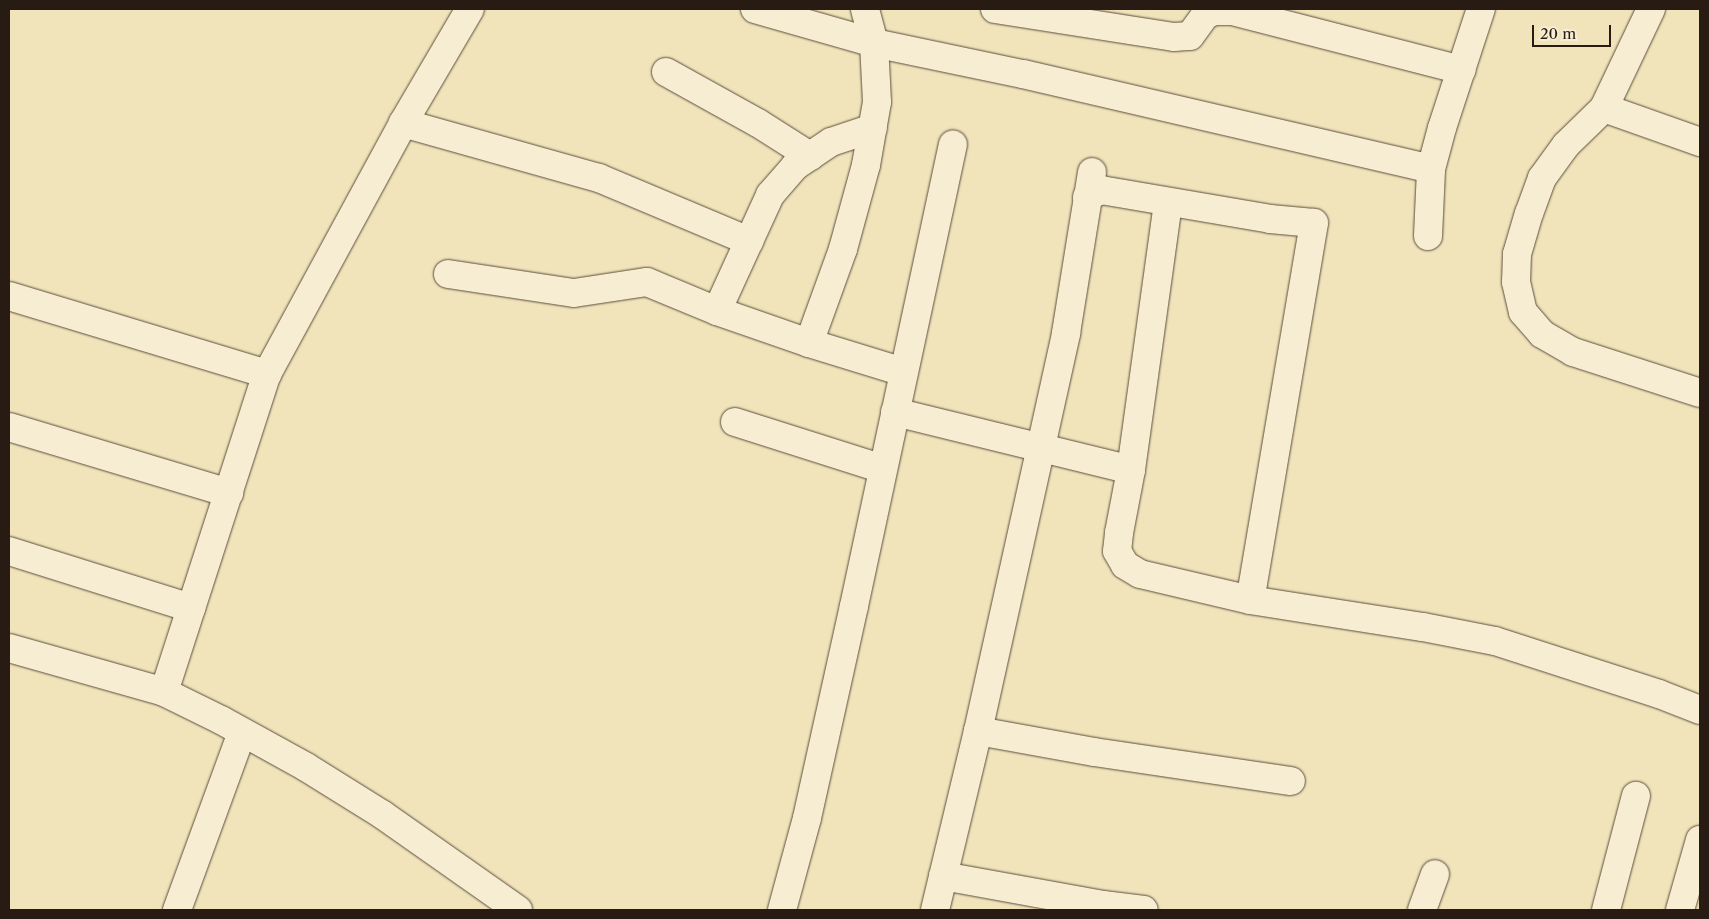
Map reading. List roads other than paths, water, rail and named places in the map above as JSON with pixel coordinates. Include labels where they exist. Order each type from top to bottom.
[{"type":"street","points":[[164,692],[267,374],[403,123],[469,9]]},
{"type":"street","points":[[755,9],[874,43],[1022,74],[1431,169]]},
{"type":"street","points":[[809,343],[843,249],[866,165],[873,128],[877,102],[874,43],[865,9]]},
{"type":"street","points":[[995,9],[1174,37],[1190,36],[1205,16],[1215,11],[1232,11],[1462,70]]},
{"type":"street","points":[[1428,236],[1431,169],[1442,128],[1481,9]]},
{"type":"street","points":[[1651,9],[1604,108],[1566,145],[1542,178],[1517,254],[1516,282],[1523,312],[1542,334],[1573,352],[1700,393]]},
{"type":"street","points":[[666,72],[758,123],[810,156]]},
{"type":"street","points":[[1604,108],[1700,142]]},
{"type":"street","points":[[403,123],[599,178],[749,240]]},
{"type":"street","points":[[717,311],[770,195],[795,166],[810,156],[832,142],[873,128]]},
{"type":"street","points":[[782,910],[807,818],[953,144]]},
{"type":"street","points":[[935,910],[978,731],[1066,333],[1090,185],[1102,190],[1168,203],[1270,219],[1314,223],[1250,600]]},
{"type":"street","points":[[1168,203],[1131,470],[1117,552],[1125,565],[1140,574],[1250,600],[1423,627],[1495,641],[1659,694],[1700,710]]},
{"type":"street","points":[[448,274],[574,293],[647,282],[717,311],[809,343],[903,372]]},
{"type":"street","points":[[9,296],[267,374]]},
{"type":"street","points":[[894,412],[1131,470]]},
{"type":"street","points":[[735,422],[883,469]]},
{"type":"street","points":[[9,427],[229,493]]},
{"type":"street","points":[[9,551],[191,608]]},
{"type":"street","points":[[9,648],[164,692],[242,732],[306,767],[383,814],[518,910]]},
{"type":"street","points":[[978,731],[1094,752],[1291,781]]},
{"type":"street","points":[[177,910],[242,732]]},
{"type":"street","points":[[1606,910],[1636,796]]},
{"type":"street","points":[[1680,910],[1700,840]]},
{"type":"street","points":[[1422,910],[1435,874]]},
{"type":"street","points":[[943,876],[1103,905],[1144,910]]}]
